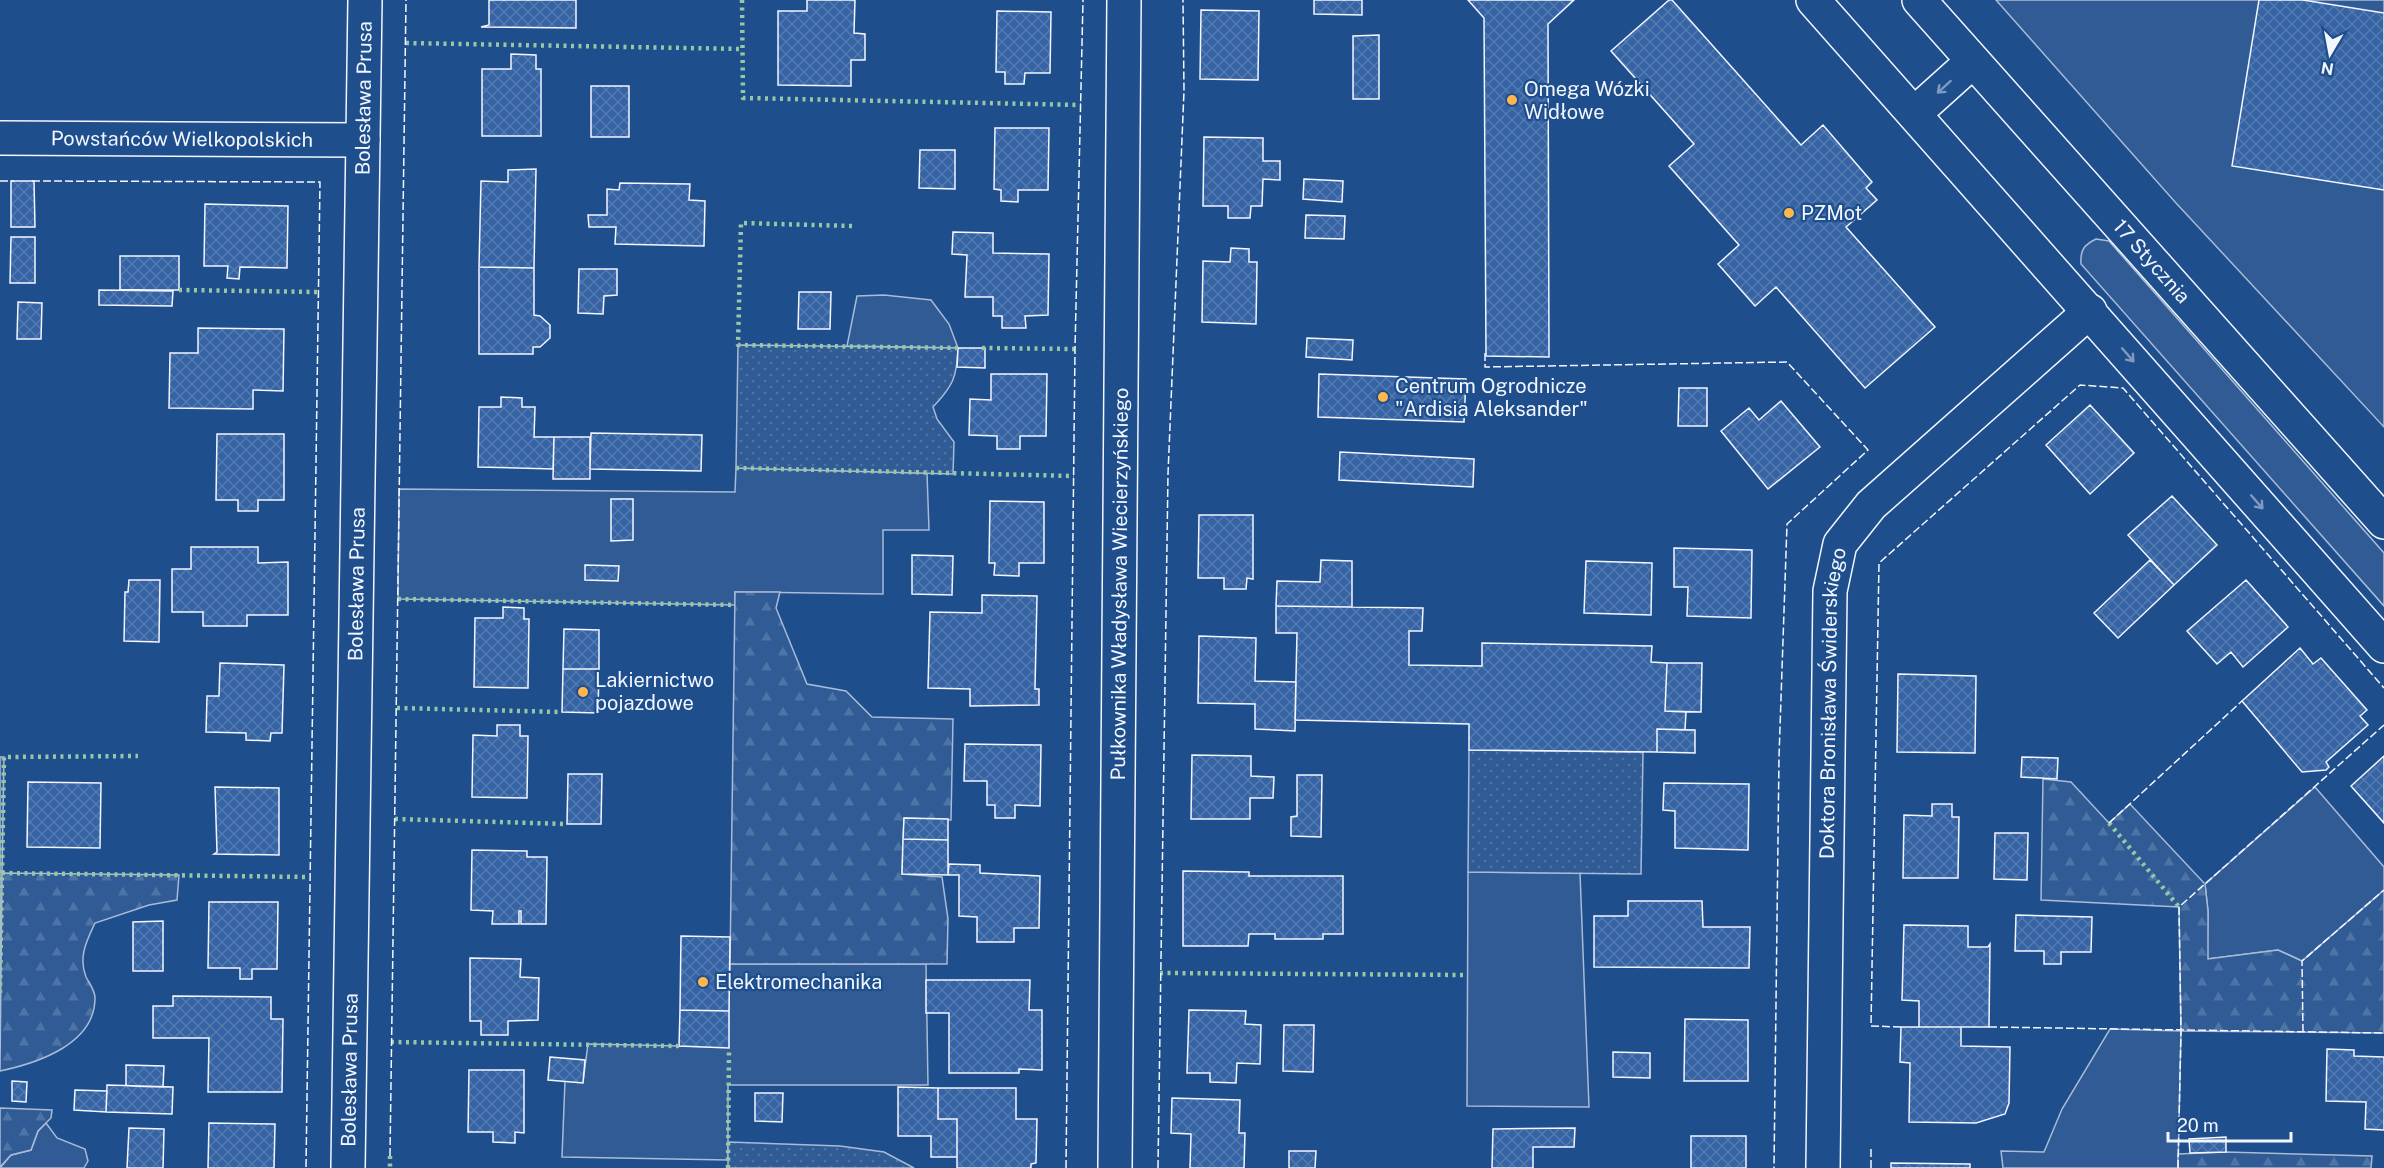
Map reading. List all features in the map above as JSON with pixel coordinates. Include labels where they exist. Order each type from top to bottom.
[{"type":"street","name":"Bolesława Prusa","points":[[348,1168],[364,0]]},
{"type":"street","name":"Pułkownika Władysława Wiecierzyńskiego","points":[[1115,1168],[1124,0]]},
{"type":"street","points":[[1813,0],[2384,646]]},
{"type":"street","name":"17 Stycznia","points":[[1919,0],[2384,522]]},
{"type":"street","points":[[1914,114],[1973,61]]},
{"type":"street","name":"Powstańców Wielkopolskich","points":[[0,138],[363,140]]},
{"type":"street","name":"Doktora Bronisława Świderskiego","points":[[1823,1168],[1830,591],[1840,544],[1871,505],[2090,311]]},
{"type":"green space","points":[[1996,0],[2384,0],[2384,427],[2176,203]]},
{"type":"green space","points":[[2096,239],[2109,241],[2384,553],[2384,606],[2081,264],[2084,248]]},
{"type":"green space","points":[[884,295],[931,300],[949,324],[958,348],[847,346],[857,296]]},
{"type":"green space","points":[[738,345],[958,348],[953,380],[933,407],[937,419],[954,442],[953,474],[736,468]]},
{"type":"green space","points":[[736,468],[927,473],[929,530],[883,530],[883,594],[735,592],[735,605],[398,599],[399,489],[735,492]]},
{"type":"green space","points":[[735,592],[780,592],[776,608],[807,684],[846,691],[872,717],[953,719],[951,820],[904,818],[902,874],[942,877],[948,919],[947,964],[730,964]]},
{"type":"green space","points":[[1469,750],[1643,752],[1641,874],[1468,872]]},
{"type":"green space","points":[[0,757],[4,757],[0,993]]},
{"type":"green space","points":[[2043,779],[2071,782],[2109,823],[2130,804],[2205,884],[2208,911],[2208,959],[2278,950],[2302,961],[2384,890],[2384,1033],[2181,1031],[2179,907],[2041,900]]},
{"type":"green space","points":[[2315,787],[2384,867],[2384,890],[2302,961],[2278,950],[2207,959],[2208,911],[2205,884]]},
{"type":"green space","points":[[1468,872],[1580,873],[1589,1107],[1467,1106]]},
{"type":"green space","points":[[2,873],[179,875],[177,900],[149,905],[95,923],[83,956],[86,977],[95,998],[86,1028],[62,1049],[47,1057],[0,1071]]},
{"type":"green space","points":[[730,964],[926,964],[928,1085],[728,1085],[728,1160],[562,1157],[565,1081],[583,1082],[588,1044],[728,1047]]},
{"type":"green space","points":[[2110,1029],[2181,1031],[2178,1168],[2003,1168],[2001,1151],[2044,1152],[2062,1109]]},
{"type":"green space","points":[[0,1108],[52,1110],[51,1118],[38,1131],[31,1150],[11,1155],[0,1167]]},
{"type":"green space","points":[[46,1123],[57,1138],[85,1149],[88,1161],[84,1168],[0,1168],[11,1155],[31,1150],[38,1131]]},
{"type":"green space","points":[[728,1142],[840,1146],[884,1152],[914,1168],[728,1168]]},
{"type":"green space","points":[[2226,1152],[2372,1156],[2371,1168],[2178,1168],[2178,1154]]},
{"type":"building","points":[[489,0],[576,0],[576,28],[481,27],[489,25]]},
{"type":"building","points":[[807,0],[855,0],[854,33],[865,34],[865,60],[851,60],[851,86],[778,85],[778,11],[807,11]]},
{"type":"building","points":[[1314,0],[1362,0],[1362,15],[1314,14]]},
{"type":"building","points":[[1468,0],[1574,0],[1548,24],[1549,357],[1486,356],[1484,18]]},
{"type":"building","points":[[1669,0],[1672,0],[1801,145],[1823,125],[1872,182],[1866,188],[1877,200],[1846,227],[1935,327],[1865,388],[1776,287],[1755,306],[1718,264],[1739,245],[1669,166],[1694,144],[1611,51]]},
{"type":"building","points":[[2259,0],[2303,0],[2384,13],[2384,190],[2232,166]]},
{"type":"building","points":[[1201,10],[1259,11],[1258,80],[1200,79]]},
{"type":"building","points":[[997,11],[1051,12],[1050,73],[1025,73],[1024,84],[1005,84],[1005,72],[996,72]]},
{"type":"building","points":[[1379,35],[1379,99],[1353,99],[1353,36]]},
{"type":"building","points":[[511,54],[536,55],[536,69],[541,69],[541,136],[482,136],[482,69],[511,69]]},
{"type":"building","points":[[591,86],[629,86],[629,137],[591,137]]},
{"type":"building","points":[[995,128],[1049,128],[1048,190],[1018,190],[1018,202],[1001,201],[1001,190],[994,189]]},
{"type":"building","points":[[1204,137],[1263,138],[1263,161],[1280,161],[1280,180],[1263,179],[1262,206],[1251,206],[1250,218],[1228,218],[1228,206],[1203,206]]},
{"type":"building","points":[[920,150],[955,150],[955,189],[919,188]]},
{"type":"building","points":[[536,169],[534,268],[479,267],[481,181],[508,182],[508,170]]},
{"type":"building","points":[[1304,179],[1343,181],[1342,202],[1303,199]]},
{"type":"building","points":[[11,181],[34,181],[35,227],[11,227]]},
{"type":"building","points":[[620,183],[690,184],[689,200],[705,201],[704,246],[615,244],[616,227],[589,227],[588,215],[607,215],[607,189],[619,190]]},
{"type":"building","points":[[205,204],[288,206],[287,268],[240,267],[239,279],[227,278],[228,266],[204,266]]},
{"type":"building","points":[[1306,215],[1345,216],[1344,239],[1305,238]]},
{"type":"building","points":[[953,232],[993,233],[993,253],[1049,254],[1048,315],[1025,316],[1026,328],[1002,328],[1002,316],[993,316],[993,297],[965,297],[967,255],[952,254]]},
{"type":"building","points":[[11,237],[35,237],[35,283],[10,283]]},
{"type":"building","points":[[1231,248],[1249,249],[1249,262],[1257,262],[1256,324],[1202,322],[1203,261],[1230,262]]},
{"type":"building","points":[[120,256],[179,256],[179,290],[120,290]]},
{"type":"building","points":[[479,267],[534,268],[534,315],[540,316],[550,325],[550,338],[540,347],[533,347],[533,354],[479,354]]},
{"type":"building","points":[[579,269],[617,269],[617,295],[604,296],[603,314],[578,313]]},
{"type":"building","points":[[99,290],[173,291],[172,306],[99,305]]},
{"type":"building","points":[[799,292],[831,292],[830,329],[798,329]]},
{"type":"building","points":[[18,302],[42,303],[41,339],[17,339]]},
{"type":"building","points":[[198,328],[284,329],[283,391],[253,390],[253,409],[169,408],[170,353],[198,353]]},
{"type":"building","points":[[1307,338],[1353,340],[1352,360],[1306,357]]},
{"type":"building","points":[[958,348],[985,348],[985,368],[957,367]]},
{"type":"building","points":[[991,374],[1047,374],[1046,436],[1020,436],[1020,449],[997,449],[997,436],[969,435],[970,399],[991,400]]},
{"type":"building","points":[[1319,374],[1466,379],[1464,422],[1318,417]]},
{"type":"building","points":[[1679,388],[1707,388],[1707,426],[1678,426]]},
{"type":"building","points":[[501,397],[522,398],[522,407],[535,407],[534,437],[554,437],[553,469],[478,467],[479,407],[501,407]]},
{"type":"building","points":[[1781,401],[1820,447],[1768,489],[1721,431],[1749,408],[1759,420]]},
{"type":"building","points":[[2090,405],[2134,453],[2090,494],[2046,445]]},
{"type":"building","points":[[591,433],[702,435],[701,471],[590,469]]},
{"type":"building","points":[[217,434],[284,434],[284,500],[258,500],[258,511],[238,511],[238,500],[216,500]]},
{"type":"building","points":[[554,437],[590,437],[590,479],[553,479]]},
{"type":"building","points":[[1340,452],[1474,459],[1473,487],[1339,480]]},
{"type":"building","points":[[2172,496],[2217,545],[2174,585],[2128,535]]},
{"type":"building","points":[[611,499],[633,499],[633,540],[611,541]]},
{"type":"building","points":[[990,501],[1044,502],[1044,563],[1019,563],[1019,576],[994,575],[995,563],[989,563]]},
{"type":"building","points":[[1199,515],[1253,515],[1253,579],[1247,578],[1246,589],[1224,589],[1224,578],[1198,578]]},
{"type":"building","points":[[191,547],[258,547],[258,563],[288,562],[288,615],[247,615],[247,626],[203,626],[203,612],[172,612],[172,569],[191,569]]},
{"type":"building","points":[[1674,548],[1752,550],[1751,618],[1687,616],[1688,587],[1674,587]]},
{"type":"building","points":[[912,555],[953,556],[952,595],[912,594]]},
{"type":"building","points":[[1321,560],[1352,561],[1352,607],[1276,606],[1277,581],[1320,582]]},
{"type":"building","points":[[2150,560],[2174,585],[2118,638],[2094,613]]},
{"type":"building","points":[[1586,561],[1652,563],[1651,615],[1584,613]]},
{"type":"building","points":[[585,565],[619,566],[618,581],[585,580]]},
{"type":"building","points":[[129,580],[160,580],[159,642],[124,641],[125,592],[128,592]]},
{"type":"building","points":[[2246,580],[2288,627],[2243,667],[2231,652],[2217,664],[2187,631]]},
{"type":"building","points":[[982,595],[1037,596],[1035,689],[1039,689],[1039,705],[970,706],[970,689],[928,688],[930,612],[982,613]]},
{"type":"building","points":[[1276,606],[1423,608],[1422,631],[1409,631],[1409,665],[1482,666],[1482,643],[1652,646],[1651,662],[1667,663],[1665,711],[1686,712],[1685,730],[1657,729],[1657,752],[1469,750],[1469,724],[1295,720],[1297,633],[1276,633]]},
{"type":"building","points":[[503,607],[524,608],[524,619],[529,619],[528,688],[474,687],[475,618],[503,618]]},
{"type":"building","points":[[564,629],[599,630],[599,669],[563,669]]},
{"type":"building","points":[[1199,636],[1256,638],[1255,681],[1296,682],[1295,731],[1255,729],[1255,704],[1198,703]]},
{"type":"building","points":[[2300,648],[2313,664],[2321,658],[2367,710],[2360,716],[2368,725],[2326,762],[2329,767],[2326,770],[2302,772],[2242,701]]},
{"type":"building","points":[[220,663],[284,665],[282,733],[271,733],[270,741],[246,740],[246,733],[206,732],[207,696],[219,696]]},
{"type":"building","points":[[1667,663],[1702,663],[1701,712],[1665,711]]},
{"type":"building","points":[[563,669],[599,669],[598,713],[562,712]]},
{"type":"building","points":[[1898,674],[1976,676],[1975,753],[1897,752]]},
{"type":"building","points":[[497,725],[520,725],[520,736],[528,736],[527,798],[472,797],[473,735],[497,736]]},
{"type":"building","points":[[1657,729],[1695,730],[1695,753],[1657,752]]},
{"type":"building","points":[[965,744],[1041,745],[1040,806],[1015,805],[1015,818],[995,818],[995,805],[987,805],[987,781],[964,781]]},
{"type":"building","points":[[1192,755],[1251,756],[1251,776],[1274,777],[1273,798],[1250,798],[1250,819],[1191,819]]},
{"type":"building","points":[[2384,756],[2384,823],[2351,786]]},
{"type":"building","points":[[2022,757],[2058,758],[2057,779],[2021,777]]},
{"type":"building","points":[[568,774],[602,774],[601,824],[567,824]]},
{"type":"building","points":[[1297,775],[1322,775],[1321,837],[1291,836],[1291,817],[1297,816]]},
{"type":"building","points":[[28,782],[101,783],[100,848],[27,847]]},
{"type":"building","points":[[1664,783],[1749,784],[1748,850],[1675,848],[1675,811],[1663,810]]},
{"type":"building","points":[[215,787],[279,788],[279,855],[214,854],[217,852]]},
{"type":"building","points":[[1932,804],[1952,804],[1952,817],[1959,817],[1958,878],[1903,878],[1904,815],[1932,816]]},
{"type":"building","points":[[904,818],[948,819],[948,840],[903,839]]},
{"type":"building","points":[[1995,833],[2028,833],[2027,880],[1994,879]]},
{"type":"building","points":[[903,839],[948,840],[948,875],[902,874]]},
{"type":"building","points":[[472,850],[527,851],[527,857],[547,857],[546,924],[521,924],[521,911],[519,911],[519,924],[492,924],[493,911],[471,910]]},
{"type":"building","points":[[949,864],[980,865],[980,873],[1040,876],[1039,928],[1014,928],[1014,942],[977,942],[977,917],[959,916],[959,875],[948,875]]},
{"type":"building","points":[[1183,871],[1249,872],[1249,876],[1343,876],[1343,934],[1323,934],[1323,939],[1275,939],[1275,934],[1249,934],[1248,946],[1183,946]]},
{"type":"building","points":[[1628,901],[1702,901],[1703,927],[1750,927],[1749,968],[1594,967],[1594,916],[1628,916]]},
{"type":"building","points":[[209,902],[278,902],[277,969],[252,969],[252,979],[240,979],[240,968],[208,968]]},
{"type":"building","points":[[2016,915],[2092,917],[2091,952],[2061,952],[2061,964],[2044,964],[2044,951],[2015,951]]},
{"type":"building","points":[[163,921],[163,971],[133,971],[133,922]]},
{"type":"building","points":[[1904,925],[1968,926],[1968,947],[1988,947],[1990,944],[1989,1027],[1919,1027],[1919,1001],[1902,1000]]},
{"type":"building","points":[[681,936],[730,937],[729,1011],[680,1010]]},
{"type":"building","points":[[470,958],[521,959],[520,977],[539,978],[538,1020],[508,1021],[508,1035],[481,1035],[481,1021],[470,1021]]},
{"type":"building","points":[[926,980],[1030,980],[1029,1010],[1042,1010],[1042,1070],[1019,1069],[1019,1073],[949,1073],[949,1013],[926,1013]]},
{"type":"building","points":[[173,996],[271,997],[271,1019],[283,1019],[282,1092],[208,1092],[209,1038],[153,1038],[153,1006],[173,1006]]},
{"type":"building","points":[[680,1010],[729,1011],[729,1048],[679,1046]]},
{"type":"building","points":[[1189,1010],[1246,1011],[1245,1024],[1261,1025],[1260,1064],[1237,1063],[1236,1083],[1210,1082],[1210,1073],[1187,1073]]},
{"type":"building","points":[[1685,1019],[1748,1020],[1748,1081],[1684,1081]]},
{"type":"building","points":[[1284,1025],[1314,1025],[1313,1072],[1283,1071]]},
{"type":"building","points":[[1901,1027],[1961,1027],[1961,1046],[2010,1047],[2009,1103],[2005,1114],[1976,1123],[1909,1122],[1910,1063],[1900,1062]]},
{"type":"building","points":[[2327,1049],[2354,1050],[2354,1056],[2384,1057],[2384,1130],[2365,1129],[2366,1102],[2326,1101]]},
{"type":"building","points":[[1613,1052],[1650,1053],[1650,1078],[1613,1077]]},
{"type":"building","points":[[550,1057],[585,1060],[583,1083],[548,1080]]},
{"type":"building","points":[[126,1065],[164,1066],[163,1087],[126,1086]]},
{"type":"building","points":[[469,1070],[524,1070],[524,1133],[515,1132],[515,1143],[493,1142],[493,1132],[468,1132]]},
{"type":"building","points":[[12,1081],[27,1082],[26,1102],[12,1101]]},
{"type":"building","points":[[107,1085],[173,1087],[172,1114],[106,1112]]},
{"type":"building","points":[[898,1087],[938,1088],[938,1119],[957,1119],[957,1157],[931,1157],[931,1136],[898,1136]]},
{"type":"building","points":[[938,1088],[1016,1088],[1016,1119],[1037,1119],[1036,1163],[1031,1164],[1031,1168],[957,1168],[957,1119],[938,1119]]},
{"type":"building","points":[[75,1090],[107,1091],[106,1112],[74,1110]]},
{"type":"building","points":[[755,1093],[783,1093],[782,1122],[755,1121]]},
{"type":"building","points":[[1172,1098],[1240,1100],[1239,1133],[1245,1133],[1244,1168],[1190,1168],[1191,1134],[1171,1133]]},
{"type":"building","points":[[209,1123],[275,1124],[274,1168],[208,1168]]},
{"type":"building","points":[[129,1128],[164,1129],[163,1168],[127,1168]]},
{"type":"building","points":[[1575,1128],[1574,1147],[1533,1147],[1533,1168],[1492,1168],[1493,1129]]},
{"type":"building","points":[[1691,1136],[1746,1136],[1746,1168],[1691,1168]]},
{"type":"building","points":[[2226,1137],[2226,1152],[2190,1153],[2189,1139]]},
{"type":"building","points":[[1289,1151],[1316,1151],[1315,1168],[1289,1168]]},
{"type":"building","points":[[1891,1163],[1970,1164],[1970,1168],[1891,1168]]},
{"type":"hedge","points":[[742,0],[743,98],[1081,105]]},
{"type":"hedge","points":[[406,43],[742,49]]},
{"type":"hedge","points":[[852,226],[741,223],[738,345],[962,348]]},
{"type":"hedge","points":[[179,290],[318,292]]},
{"type":"hedge","points":[[982,348],[1075,349]]},
{"type":"hedge","points":[[736,468],[1074,476]]},
{"type":"hedge","points":[[398,599],[735,605]]},
{"type":"hedge","points":[[397,708],[562,712]]},
{"type":"hedge","points":[[0,993],[4,757],[138,756]]},
{"type":"hedge","points":[[395,819],[567,824]]},
{"type":"hedge","points":[[2109,823],[2179,907]]},
{"type":"hedge","points":[[2,873],[308,877]]},
{"type":"hedge","points":[[1160,973],[1467,975]]},
{"type":"hedge","points":[[391,1042],[679,1046]]},
{"type":"hedge","points":[[728,1168],[729,1048]]},
{"type":"hedge","points":[[390,1156],[390,1168]]},
{"type":"fence","points":[[390,1156],[406,0]]},
{"type":"fence","points":[[1066,1168],[1075,349],[1083,0]]},
{"type":"fence","points":[[1158,1168],[1168,474],[1184,91],[1183,0]]},
{"type":"fence","points":[[0,181],[14,181]]},
{"type":"fence","points":[[32,181],[320,182],[306,1168]]},
{"type":"fence","points":[[1485,353],[1485,367],[1787,362],[1868,450],[1787,524],[1779,757],[1774,1168]]},
{"type":"fence","points":[[1901,1027],[1871,1026],[1879,563],[2080,385],[2123,388],[2384,688]]},
{"type":"fence","points":[[2109,823],[2242,701]]},
{"type":"fence","points":[[2178,1168],[2181,1031],[2179,907],[2384,725]]},
{"type":"fence","points":[[2303,1032],[2302,961],[2384,890]]},
{"type":"fence","points":[[1989,1027],[2384,1033]]},
{"type":"fence","points":[[1871,1149],[1871,1168]]},
{"type":"place","name":"Omega Wózki Widłowe","points":[[1512,100]]},
{"type":"place","name":"PZMot","points":[[1789,213]]},
{"type":"place","name":"Centrum Ogrodnicze \"Ardisia Aleksander\"","points":[[1383,397]]},
{"type":"place","name":"Lakiernictwo pojazdowe","points":[[583,692]]},
{"type":"place","name":"Elektromechanika","points":[[703,982]]}]
